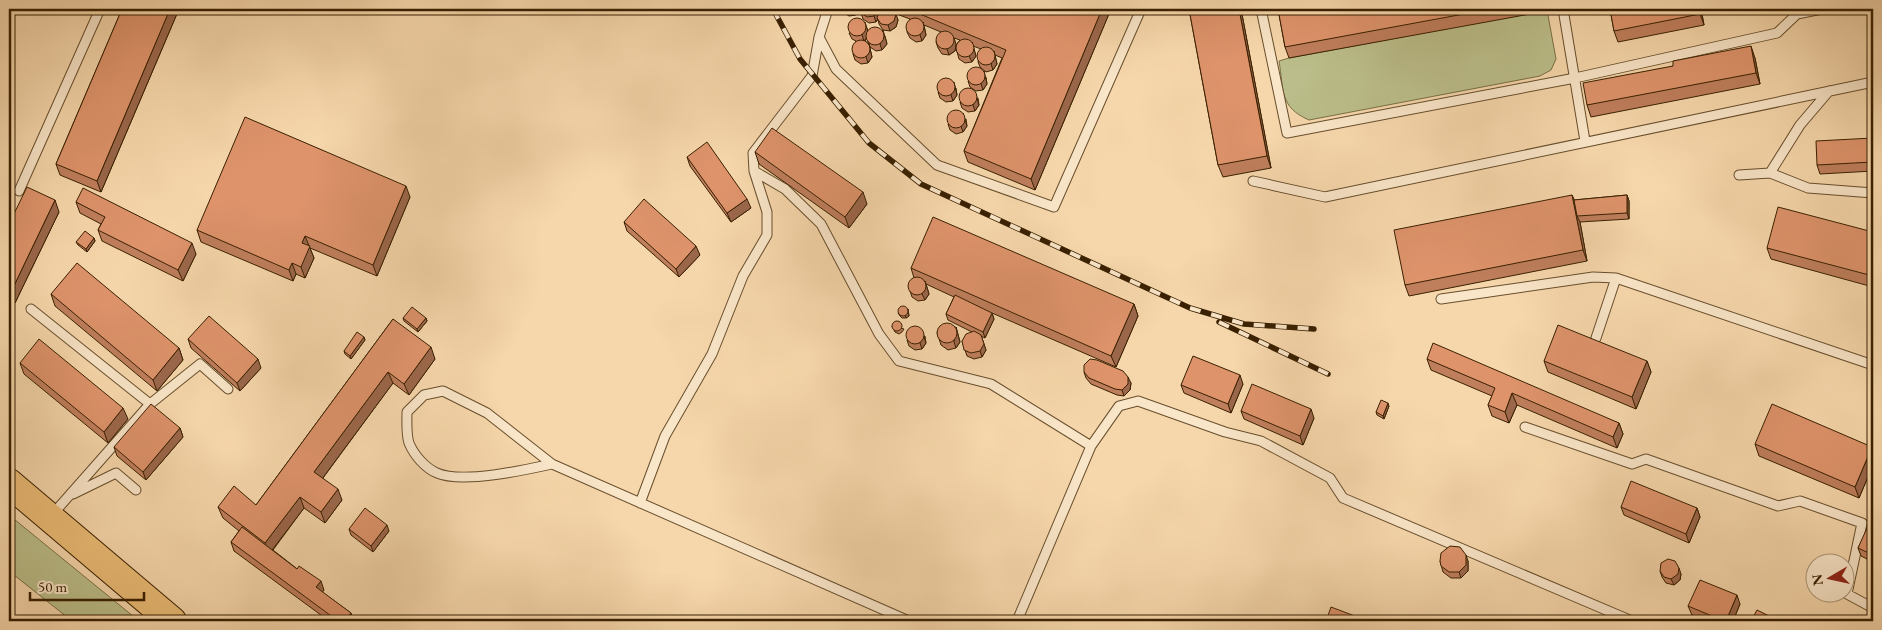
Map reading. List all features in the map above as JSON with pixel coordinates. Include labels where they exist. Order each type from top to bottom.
[{"type":"main road","points":[[9,483],[172,621]]},
{"type":"lane","points":[[19,191],[100,9]]},
{"type":"lane","points":[[640,503],[665,436],[712,354],[743,276],[767,235],[767,212],[754,171],[753,153],[812,76],[819,37],[828,9]]},
{"type":"lane","points":[[819,37],[836,69],[937,165],[1054,207],[1141,9]]},
{"type":"lane","points":[[1261,9],[1287,133],[1574,78],[1777,33],[1797,14],[1822,9]]},
{"type":"lane","points":[[1563,9],[1585,141]]},
{"type":"lane","points":[[1254,181],[1325,197],[1873,82]]},
{"type":"lane","points":[[1770,173],[1800,125],[1829,91]]},
{"type":"lane","points":[[754,171],[785,189],[821,224],[879,334],[899,360],[990,384],[1091,446]]},
{"type":"lane","points":[[1739,175],[1770,173],[1808,188],[1873,193]]},
{"type":"lane","points":[[1442,299],[1593,277],[1616,278],[1873,366]]},
{"type":"lane","points":[[1596,338],[1616,278]]},
{"type":"lane","points":[[31,309],[150,404]]},
{"type":"lane","points":[[50,518],[150,404],[200,364],[228,389]]},
{"type":"lane","points":[[552,464],[506,474],[456,477],[437,474],[421,462],[408,441],[407,412],[424,395],[443,391],[486,413],[552,464],[909,621]]},
{"type":"lane","points":[[1018,621],[1091,446],[1119,406],[1138,401],[1225,432],[1261,441],[1330,478],[1343,498],[1632,621]]},
{"type":"lane","points":[[1525,427],[1632,464],[1646,459],[1778,506],[1800,501],[1862,523],[1847,594],[1873,608]]},
{"type":"lane","points":[[68,496],[116,473],[136,490]]},
{"type":"green space","points":[[1547,10],[1556,59],[1551,70],[1540,76],[1309,120],[1292,109],[1285,96],[1279,61]]},
{"type":"green space","points":[[9,515],[139,621],[72,621],[9,571]]},
{"type":"building","points":[[122,9],[170,9],[97,181],[56,164]]},
{"type":"building","points":[[860,9],[878,10],[874,16],[867,17],[861,13]]},
{"type":"building","points":[[882,9],[892,9],[896,14],[894,21],[888,25],[881,24],[877,18],[879,11]]},
{"type":"building","points":[[908,9],[1102,9],[1031,179],[964,151],[1006,50]]},
{"type":"building","points":[[1189,9],[1239,9],[1267,156],[1218,165]]},
{"type":"building","points":[[1278,9],[1491,9],[1285,47]]},
{"type":"building","points":[[1610,9],[1699,9],[1700,14],[1614,31]]},
{"type":"building","points":[[857,18],[863,21],[866,27],[863,33],[857,36],[851,33],[848,27],[851,21]]},
{"type":"building","points":[[915,18],[921,21],[924,27],[921,33],[915,36],[909,33],[906,27],[909,21]]},
{"type":"building","points":[[875,27],[881,30],[884,36],[881,42],[875,45],[869,42],[866,36],[869,30]]},
{"type":"building","points":[[945,31],[951,34],[954,40],[951,46],[945,49],[939,46],[936,40],[939,34]]},
{"type":"building","points":[[965,39],[971,42],[974,48],[971,54],[965,57],[959,54],[956,48],[959,42]]},
{"type":"building","points":[[861,40],[867,43],[870,49],[867,55],[861,58],[855,55],[852,49],[855,43]]},
{"type":"building","points":[[1751,46],[1756,73],[1587,105],[1583,83],[1673,66],[1673,61]]},
{"type":"building","points":[[986,47],[992,50],[995,56],[992,62],[986,65],[980,62],[977,56],[980,50]]},
{"type":"building","points":[[976,67],[982,70],[985,76],[982,82],[976,85],[970,82],[967,76],[970,70]]},
{"type":"building","points":[[946,78],[952,81],[955,87],[952,93],[946,96],[940,93],[937,87],[940,81]]},
{"type":"building","points":[[968,88],[974,91],[977,97],[974,103],[968,106],[962,103],[959,97],[962,91]]},
{"type":"building","points":[[956,110],[962,113],[965,119],[962,125],[956,128],[950,125],[947,119],[950,113]]},
{"type":"building","points":[[245,117],[406,186],[373,265],[305,236],[302,243],[310,246],[301,267],[292,263],[289,270],[197,230]]},
{"type":"building","points":[[772,128],[863,192],[845,217],[755,152]]},
{"type":"building","points":[[1873,138],[1873,162],[1817,165],[1816,141]]},
{"type":"building","points":[[707,142],[747,199],[727,213],[687,157]]},
{"type":"building","points":[[27,187],[55,200],[11,292],[9,291],[9,224]]},
{"type":"building","points":[[83,188],[192,243],[178,270],[98,230],[105,217],[76,202]]},
{"type":"building","points":[[1572,195],[1583,250],[1405,285],[1394,230]]},
{"type":"building","points":[[1627,195],[1627,213],[1577,216],[1574,200]]},
{"type":"building","points":[[644,199],[696,246],[676,269],[624,222]]},
{"type":"building","points":[[1778,207],[1873,232],[1873,276],[1767,248]]},
{"type":"building","points":[[933,217],[1134,304],[1111,356],[911,268]]},
{"type":"building","points":[[85,231],[94,238],[86,249],[76,242]]},
{"type":"building","points":[[77,263],[179,348],[153,380],[51,294]]},
{"type":"building","points":[[917,277],[923,280],[926,286],[923,292],[917,295],[911,292],[908,286],[911,280]]},
{"type":"building","points":[[955,295],[992,313],[983,332],[946,314]]},
{"type":"building","points":[[903,306],[908,311],[903,316],[898,311]]},
{"type":"building","points":[[412,307],[426,318],[417,329],[403,318]]},
{"type":"building","points":[[209,316],[258,359],[237,383],[188,339]]},
{"type":"building","points":[[393,319],[431,347],[404,384],[388,372],[314,472],[338,489],[321,512],[300,497],[265,543],[218,507],[234,486],[256,505]]},
{"type":"building","points":[[897,321],[902,326],[897,331],[892,326]]},
{"type":"building","points":[[947,323],[954,326],[957,333],[954,340],[947,343],[940,340],[937,333],[940,326]]},
{"type":"building","points":[[1558,325],[1647,361],[1632,397],[1544,361]]},
{"type":"building","points":[[915,326],[921,329],[924,335],[921,341],[915,344],[909,341],[906,335],[909,329]]},
{"type":"building","points":[[974,331],[981,335],[984,344],[980,351],[971,353],[964,350],[962,341],[966,334]]},
{"type":"building","points":[[357,332],[364,337],[350,356],[344,351]]},
{"type":"building","points":[[39,339],[123,408],[104,432],[20,363]]},
{"type":"building","points":[[1433,343],[1619,423],[1613,437],[1512,393],[1505,412],[1488,405],[1495,388],[1427,359]]},
{"type":"building","points":[[1193,356],[1240,375],[1228,404],[1181,385]]},
{"type":"building","points":[[1090,359],[1123,371],[1128,377],[1128,384],[1122,390],[1115,389],[1089,378],[1084,372],[1084,365]]},
{"type":"building","points":[[1252,384],[1311,409],[1300,436],[1241,411]]},
{"type":"building","points":[[1381,400],[1388,403],[1383,416],[1376,412]]},
{"type":"building","points":[[151,404],[180,428],[143,472],[114,447]]},
{"type":"building","points":[[1772,404],[1872,447],[1855,487],[1755,444]]},
{"type":"building","points":[[1631,481],[1697,508],[1686,534],[1621,507]]},
{"type":"building","points":[[365,508],[387,525],[371,546],[349,529]]},
{"type":"building","points":[[1871,519],[1873,520],[1873,555],[1858,548]]},
{"type":"building","points":[[242,527],[297,569],[299,566],[321,581],[316,587],[351,613],[345,621],[338,621],[231,542]]},
{"type":"building","points":[[1450,546],[1460,547],[1466,555],[1466,565],[1459,572],[1449,572],[1441,566],[1441,553]]},
{"type":"building","points":[[1668,559],[1675,561],[1679,568],[1678,574],[1671,579],[1664,577],[1660,571],[1661,563]]},
{"type":"building","points":[[1700,580],[1737,595],[1726,621],[1688,606]]},
{"type":"building","points":[[1331,607],[1368,621],[1326,621]]},
{"type":"building","points":[[1757,610],[1777,620],[1777,621],[1751,621]]},
{"type":"building","points":[[1830,615],[1844,621],[1827,621]]},
{"type":"railway","points":[[773,9],[800,59],[869,143],[921,184],[1190,308],[1244,324],[1314,329]]},
{"type":"railway","points":[[1219,322],[1328,374]]}]
